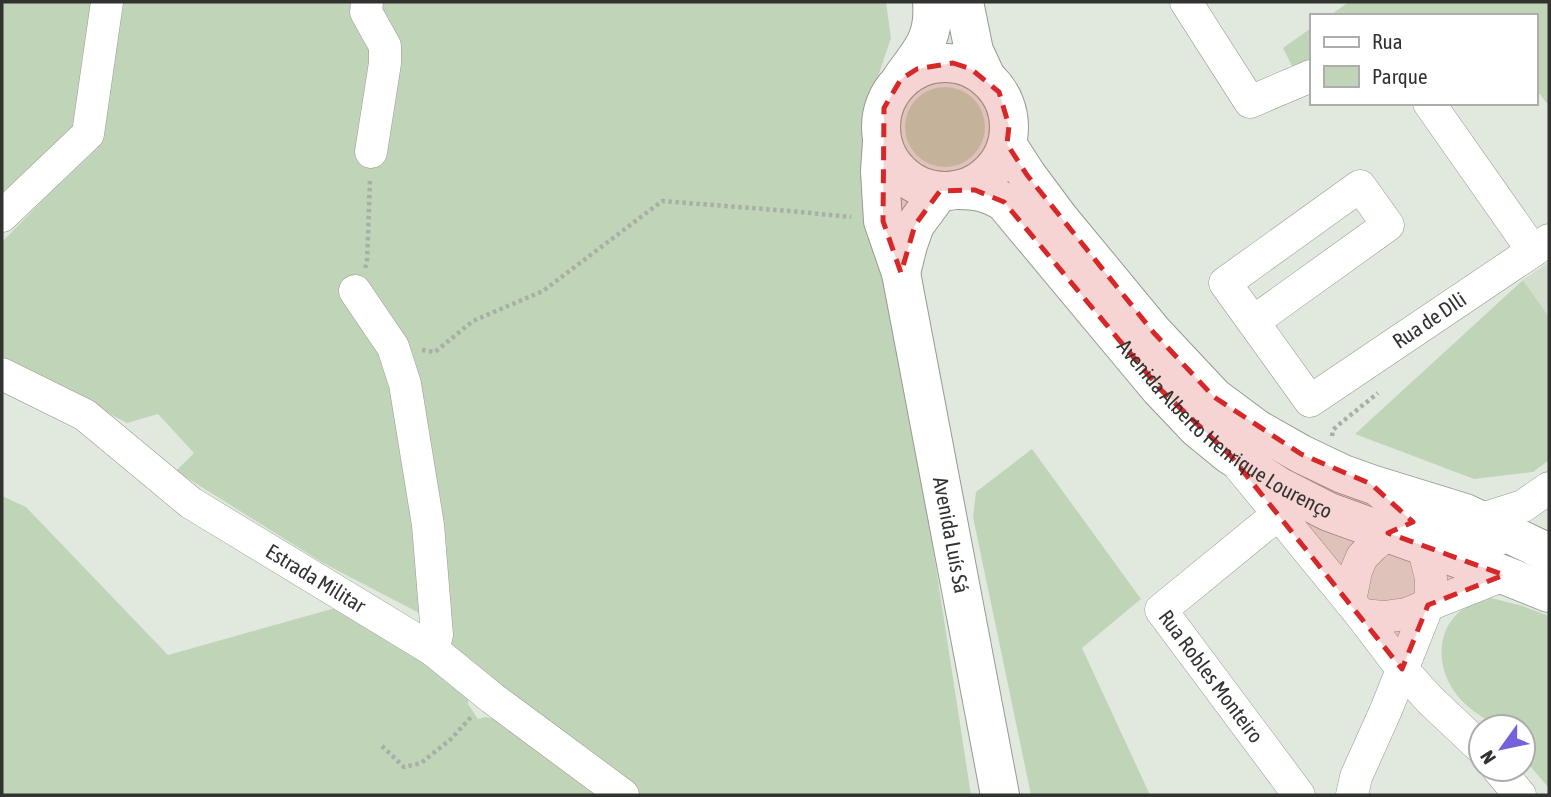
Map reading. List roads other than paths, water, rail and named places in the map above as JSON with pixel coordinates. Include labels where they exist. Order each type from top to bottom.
[{"type":"street","points":[[2,216],[88,134],[107,2]]},
{"type":"street","points":[[367,2],[366,12],[385,46],[385,63],[371,152]]},
{"type":"street","points":[[901,79],[917,69],[935,64],[953,64],[971,69],[987,79],[999,92],[1006,108],[1009,126],[1007,144],[1000,160],[989,174],[974,184],[949,191],[923,187],[907,179],[894,167],[882,142],[884,108],[891,92],[928,40],[932,2]]},
{"type":"street","points":[[964,2],[974,51],[987,79]]},
{"type":"street","points":[[1186,2],[1250,102],[1310,76]]},
{"type":"street","points":[[1431,105],[1541,245]]},
{"type":"street","name":"Avenida Luís Sá","points":[[882,142],[880,172],[883,221],[901,273],[1000,795]]},
{"type":"street","name":"Avenida Alberto Henrique Lourenço","points":[[1007,144],[1059,218],[1154,333],[1214,397],[1257,429],[1343,474],[1482,519],[1546,551]]},
{"type":"street","points":[[1360,186],[1388,225],[1253,322],[1225,283],[1360,186]]},
{"type":"street","name":"Avenida Alberto Henrique Lourenço","points":[[949,191],[975,190],[1004,202],[1160,389],[1197,428],[1230,455],[1279,487],[1329,512],[1408,534],[1549,593]]},
{"type":"street","name":"Avenida Luís Sá","points":[[901,273],[915,225],[949,191]]},
{"type":"street","name":"Rua de DIli","points":[[1253,322],[1310,401],[1541,245]]},
{"type":"street","points":[[355,291],[393,347],[405,384],[428,525],[437,635],[433,650]]},
{"type":"street","name":"Estrada Militar","points":[[2,373],[85,415],[191,503],[433,650],[492,698],[624,795]]},
{"type":"street","points":[[1230,455],[1356,608],[1402,669],[1481,748],[1436,684],[1421,652],[1423,619]]},
{"type":"street","points":[[1352,795],[1356,777],[1431,594],[1431,578],[1408,534],[1371,484]]},
{"type":"street","points":[[1482,519],[1523,506],[1549,488]]},
{"type":"street","name":"Rua Robles Monteiro","points":[[1277,515],[1161,610],[1299,795]]},
{"type":"street","points":[[1356,608],[1356,571],[1363,557],[1374,545],[1408,534],[1546,551]]},
{"type":"street","points":[[1356,608],[1384,617],[1406,614],[1423,619],[1504,575]]}]
